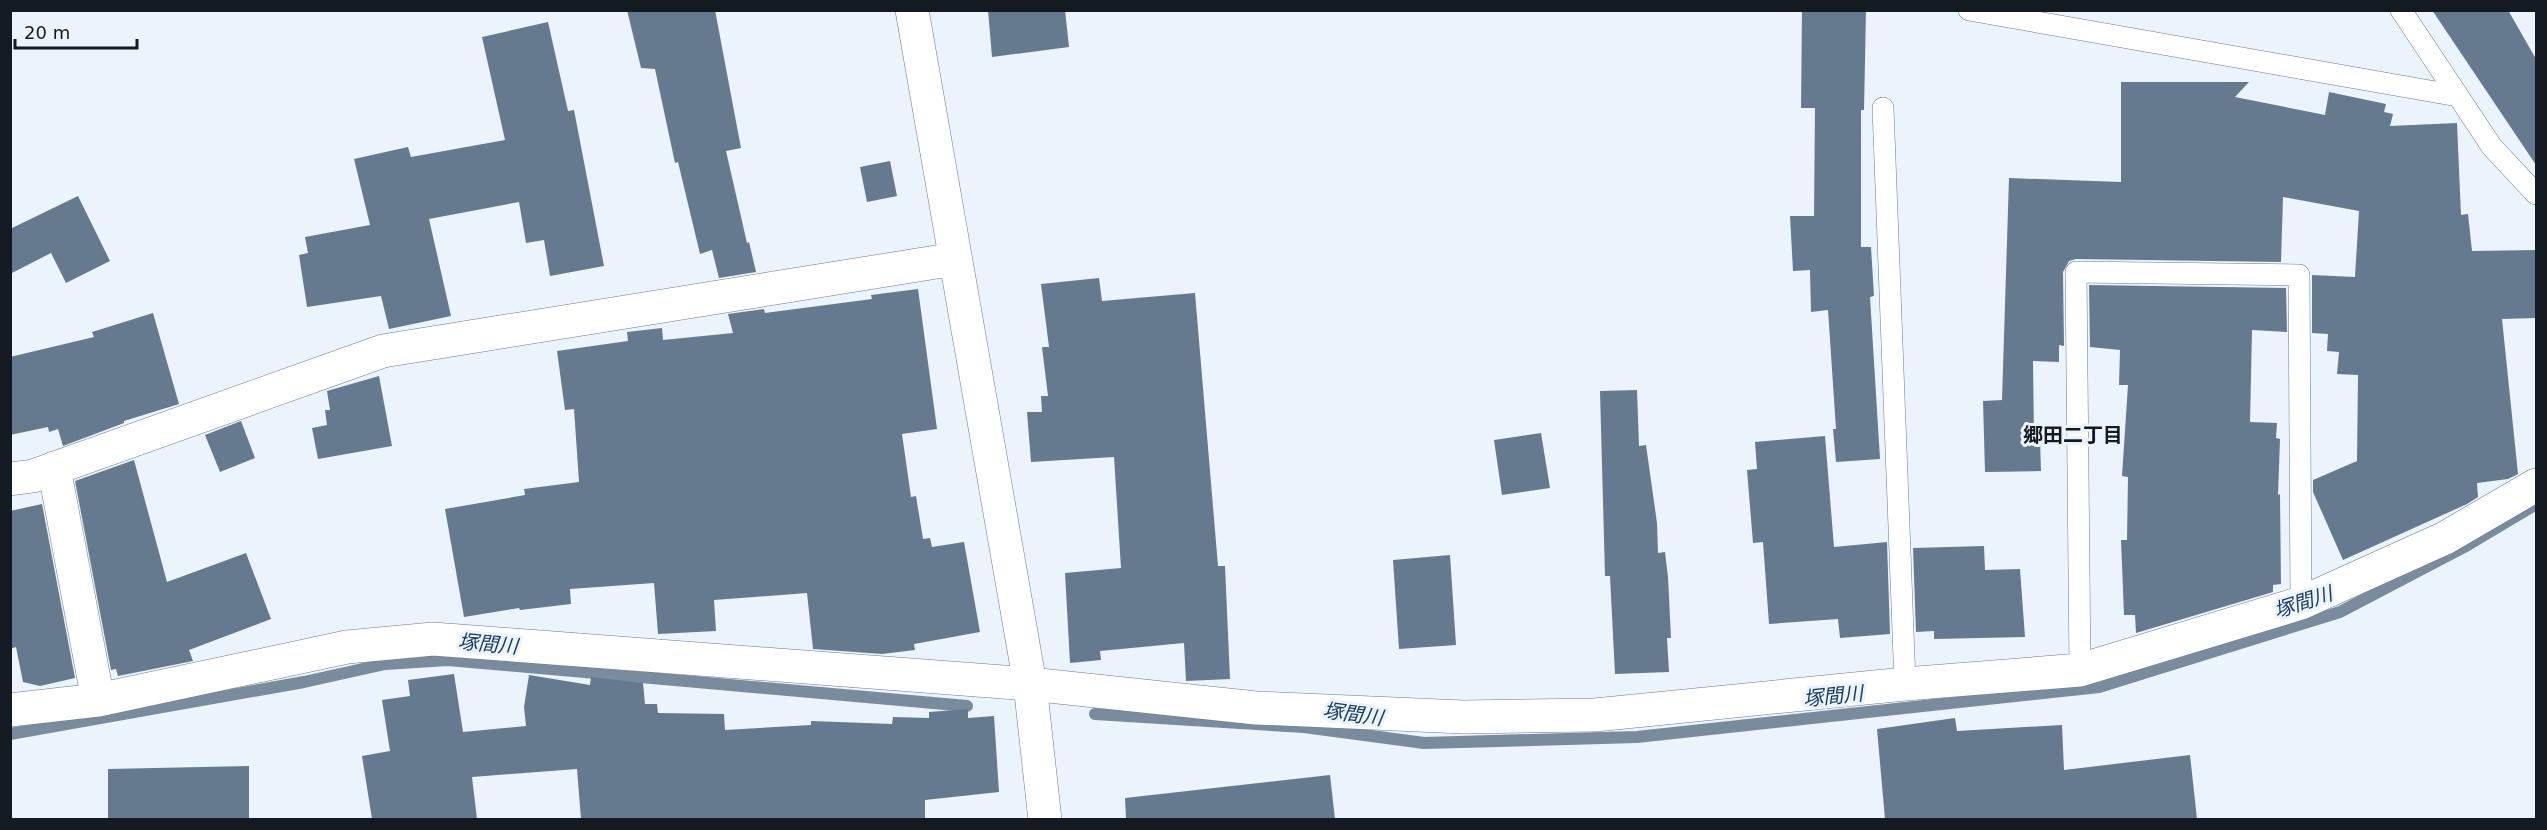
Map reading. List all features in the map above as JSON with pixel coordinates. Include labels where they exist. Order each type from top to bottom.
[{"type":"street","points":[[912,10],[1030,684],[1045,819]]},
{"type":"street","points":[[10,479],[33,476],[382,351],[955,259]]},
{"type":"street","points":[[54,468],[98,700]]},
{"type":"street","points":[[10,710],[98,700],[347,647],[433,639],[1030,684],[1256,708],[1463,717],[1595,715],[1905,684],[2080,670],[2301,603],[2445,538],[2536,485]]},
{"type":"lane","points":[[1970,10],[2458,96]]},
{"type":"lane","points":[[2401,10],[2492,147],[2536,194]]},
{"type":"lane","points":[[1883,108],[1905,684]]},
{"type":"lane","points":[[2080,670],[2076,272],[2299,275],[2301,603]]},
{"type":"building","points":[[627,10],[715,10],[741,148],[726,151],[756,272],[719,278],[712,250],[700,254],[678,162],[675,163],[655,69],[641,68]]},
{"type":"building","points":[[988,10],[1065,10],[1069,47],[992,57]]},
{"type":"building","points":[[1802,10],[1866,10],[1864,110],[1861,110],[1861,247],[1871,247],[1874,296],[1870,297],[1880,459],[1836,462],[1828,310],[1811,312],[1810,270],[1793,271],[1790,216],[1814,216],[1815,108],[1801,108]]},
{"type":"building","points":[[2432,10],[2508,10],[2536,59],[2536,165]]},
{"type":"building","points":[[548,22],[568,111],[574,110],[604,266],[550,276],[544,240],[526,243],[519,202],[429,219],[451,316],[389,329],[381,296],[307,307],[299,255],[308,253],[305,237],[370,225],[354,159],[408,147],[411,157],[505,140],[482,37]]},
{"type":"building","points":[[2121,82],[2249,82],[2235,97],[2325,115],[2329,92],[2386,104],[2384,112],[2393,114],[2390,126],[2457,123],[2461,215],[2468,214],[2472,251],[2536,250],[2536,318],[2502,319],[2518,474],[2508,479],[2477,483],[2478,497],[2467,504],[2343,560],[2313,492],[2313,480],[2357,461],[2358,375],[2337,374],[2339,352],[2327,351],[2328,334],[2312,333],[2312,275],[2355,277],[2359,211],[2283,197],[2281,262],[2076,259],[2069,261],[2063,272],[2064,346],[2059,345],[2059,362],[2033,361],[2034,439],[2040,439],[2041,471],[1985,472],[1983,401],[2002,400],[2009,178],[2121,182]]},
{"type":"building","points":[[890,161],[897,196],[867,202],[860,167]]},
{"type":"building","points":[[78,196],[110,261],[66,283],[51,253],[10,274],[10,229]]},
{"type":"building","points":[[1099,278],[1102,301],[1195,293],[1218,566],[1225,566],[1230,679],[1186,681],[1184,643],[1100,651],[1101,660],[1070,663],[1065,573],[1121,568],[1114,457],[1031,462],[1027,412],[1042,412],[1041,396],[1048,396],[1042,347],[1049,347],[1041,284]]},
{"type":"building","points":[[2089,285],[2286,288],[2287,332],[2252,330],[2250,422],[2277,423],[2276,438],[2280,439],[2278,495],[2280,494],[2281,584],[2273,585],[2273,592],[2136,633],[2135,615],[2124,615],[2121,540],[2127,540],[2128,477],[2122,476],[2128,385],[2119,385],[2120,350],[2090,347]]},
{"type":"building","points":[[918,289],[937,429],[902,434],[911,497],[916,496],[923,539],[930,538],[932,547],[964,542],[980,632],[914,644],[915,650],[882,654],[813,649],[807,593],[714,600],[716,631],[658,634],[654,583],[570,589],[571,604],[520,610],[519,608],[464,617],[445,509],[525,495],[524,489],[579,482],[574,409],[565,410],[557,351],[628,341],[627,332],[662,328],[663,340],[733,333],[728,314],[764,309],[765,313],[872,299],[871,295]]},
{"type":"building","points":[[153,313],[179,404],[124,421],[124,423],[63,446],[58,429],[49,432],[48,427],[10,435],[10,357],[94,337],[92,332]]},
{"type":"building","points":[[379,376],[392,446],[318,459],[312,428],[327,425],[325,410],[330,410],[327,391]]},
{"type":"building","points":[[1637,390],[1639,446],[1646,445],[1657,523],[1658,553],[1665,552],[1668,577],[1671,638],[1667,638],[1669,672],[1615,674],[1610,576],[1605,576],[1600,391]]},
{"type":"building","points":[[241,421],[255,458],[220,472],[205,435]]},
{"type":"building","points":[[1541,433],[1550,488],[1502,495],[1494,440]]},
{"type":"building","points":[[1825,436],[1834,547],[1887,542],[1890,634],[1840,638],[1838,619],[1769,624],[1763,542],[1753,543],[1747,470],[1757,469],[1755,442]]},
{"type":"building","points":[[134,460],[167,582],[246,553],[271,619],[189,650],[193,661],[118,676],[116,669],[111,670],[75,481]]},
{"type":"building","points":[[42,504],[75,678],[40,686],[23,682],[16,647],[10,649],[10,511]]},
{"type":"building","points":[[1984,546],[1985,570],[2020,569],[2025,637],[1934,639],[1934,631],[1916,632],[1913,548]]},
{"type":"building","points":[[1450,555],[1456,645],[1399,649],[1393,560]]},
{"type":"building","points":[[454,674],[463,732],[526,726],[524,707],[529,675],[590,685],[591,677],[643,683],[645,704],[657,704],[658,713],[724,714],[725,730],[811,725],[811,721],[892,724],[893,717],[929,718],[929,712],[968,709],[968,718],[994,716],[999,792],[925,800],[925,819],[581,819],[577,769],[472,777],[477,819],[372,819],[362,756],[390,751],[382,700],[410,696],[408,680]]},
{"type":"building","points":[[1955,718],[1957,731],[2062,725],[2064,770],[2190,755],[2197,819],[1885,819],[1877,729]]},
{"type":"building","points":[[249,766],[249,818],[108,819],[108,769]]},
{"type":"building","points":[[1330,775],[1335,819],[1126,819],[1125,798]]},
{"type":"waterway","name":"塚間川","points":[[1095,714],[1304,727],[1424,743],[1637,737],[2099,687],[2340,612],[2464,547],[2536,504]]},
{"type":"waterway","name":"塚間川","points":[[10,734],[304,682],[385,664],[448,660],[967,706]]},
{"type":"district","name":"郷田二丁目","points":[[2073,435]]}]
